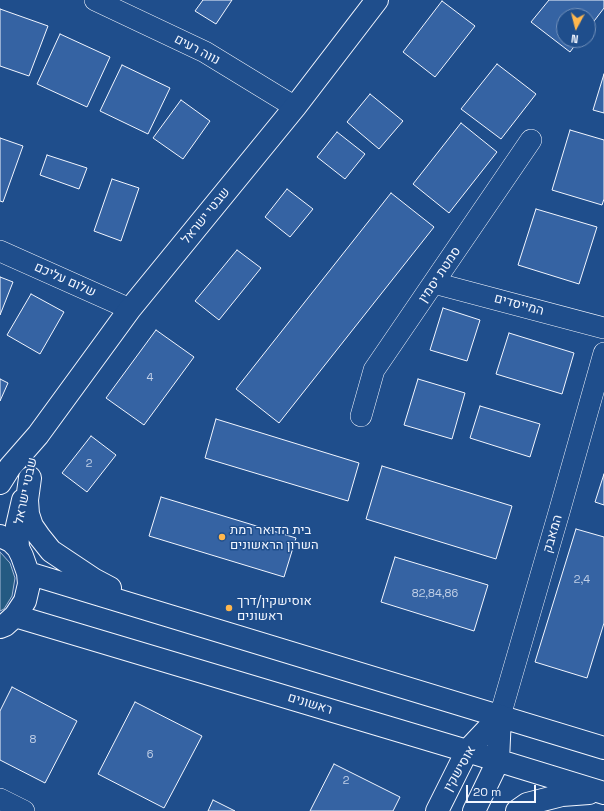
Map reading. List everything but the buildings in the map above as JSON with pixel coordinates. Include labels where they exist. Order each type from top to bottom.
[{"type":"street","name":"נווה רעים","points":[[95,0],[205,52],[295,107]]},
{"type":"street","name":"שבטי ישראל","points":[[0,483],[10,467],[38,435],[130,309],[295,107],[377,0]]},
{"type":"street","name":"סמטת יסמין","points":[[361,416],[374,370],[531,140]]},
{"type":"street","name":"שלום עליכם","points":[[0,251],[130,309]]},
{"type":"street","name":"המייסדים","points":[[434,283],[604,328]]},
{"type":"street","name":"המאבק","points":[[500,716],[604,353]]},
{"type":"street","name":"שבטי ישראל","points":[[18,548],[17,526],[21,505],[30,478],[38,435]]},
{"type":"street","points":[[30,478],[27,500],[28,514],[32,526],[51,551],[93,580],[150,610]]},
{"type":"street","points":[[0,536],[11,541],[18,548],[28,573],[29,584],[25,601],[8,622]]},
{"type":"street","points":[[28,573],[604,748]]},
{"type":"street","name":"ראשונים","points":[[8,622],[467,751],[602,792]]},
{"type":"street","name":"אוסישקין","points":[[437,811],[467,751],[500,716]]},
{"type":"street","name":"אוסישקין","points":[[474,811],[498,760],[500,716]]},
{"type":"street","points":[[517,811],[527,804],[562,795],[602,792]]},
{"type":"street","points":[[0,799],[24,811]]},
{"type":"shaded area","points":[[0,552],[10,563],[15,578],[12,596],[4,609],[0,611]]},
{"type":"place","name":"בית הדואר רמת השרון הראשונים","points":[[222,537]]},
{"type":"place","name":"אוסישקין/דרך ראשונים","points":[[229,608]]}]
